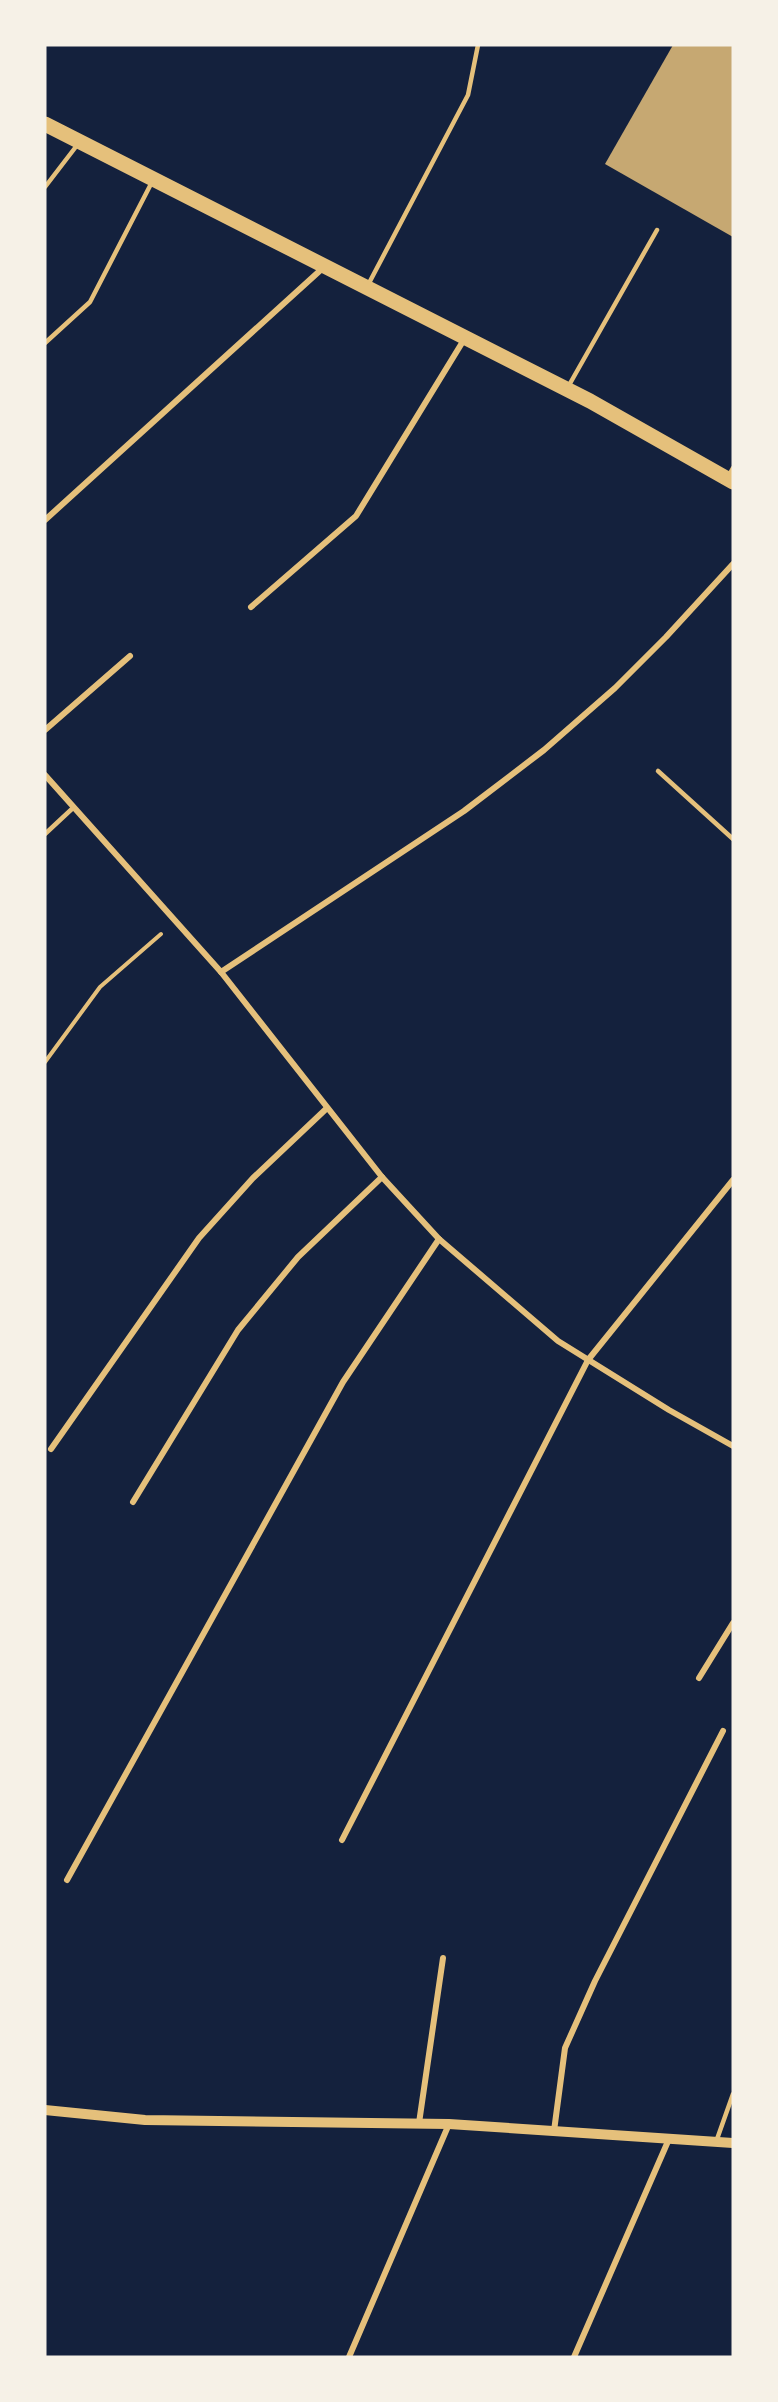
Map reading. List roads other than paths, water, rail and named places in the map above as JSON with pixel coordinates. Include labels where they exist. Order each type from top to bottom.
[{"type":"main road","points":[[45,124],[465,337],[731,477]]},
{"type":"street","points":[[45,520],[325,266]]},
{"type":"street","points":[[251,607],[356,516],[465,337]]},
{"type":"street","points":[[221,972],[464,812],[544,750],[615,688],[733,564]]},
{"type":"street","points":[[45,730],[130,656]]},
{"type":"street","points":[[45,775],[221,972],[326,1109],[382,1177],[439,1239],[558,1341],[669,1410],[733,1446]]},
{"type":"street","points":[[51,1449],[199,1238],[253,1178],[326,1109]]},
{"type":"street","points":[[133,1502],[238,1330],[298,1257],[382,1177]]},
{"type":"street","points":[[342,1840],[588,1360],[733,1180]]},
{"type":"street","points":[[67,1881],[343,1382],[439,1239]]},
{"type":"street","points":[[699,1678],[733,1623]]},
{"type":"street","points":[[554,2131],[564,2048],[595,1981],[723,1731]]},
{"type":"street","points":[[419,2123],[443,1958]]},
{"type":"street","points":[[45,2110],[145,2120],[449,2124],[733,2144]]},
{"type":"street","points":[[349,2357],[449,2124]]},
{"type":"street","points":[[574,2357],[669,2139]]},
{"type":"lane","points":[[367,288],[468,95],[478,45]]},
{"type":"lane","points":[[45,187],[80,142]]},
{"type":"lane","points":[[45,343],[90,302],[153,179]]},
{"type":"lane","points":[[566,389],[657,230]]},
{"type":"lane","points":[[658,771],[733,839]]},
{"type":"lane","points":[[45,834],[74,807]]},
{"type":"lane","points":[[716,2142],[733,2094]]}]
